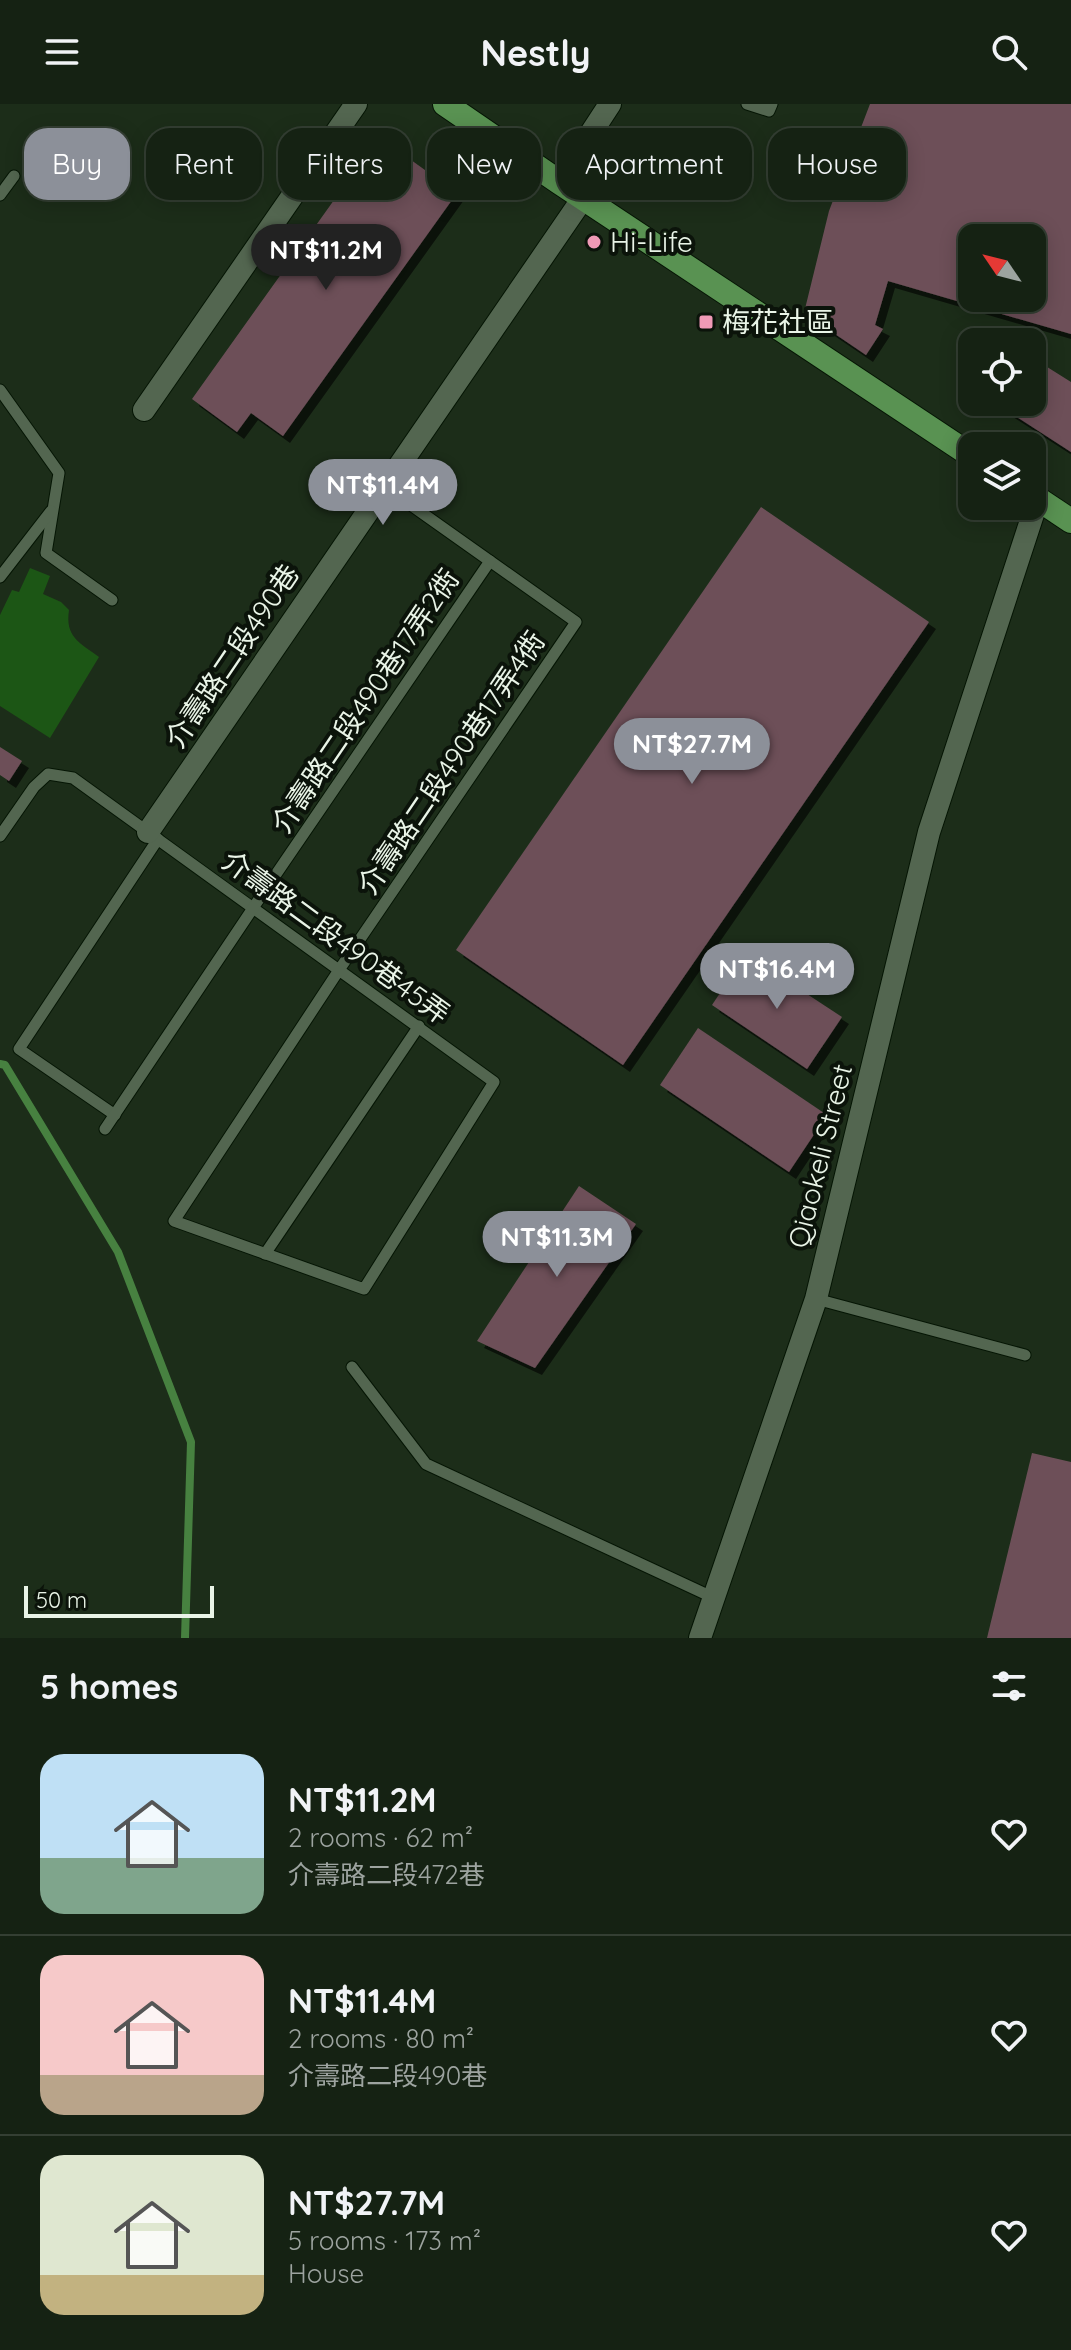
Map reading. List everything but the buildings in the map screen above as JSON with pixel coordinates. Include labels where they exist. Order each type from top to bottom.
[{"type":"main road","points":[[445,104],[557,181]]},
{"type":"main road","points":[[586,200],[958,447]]},
{"type":"main road","points":[[1046,504],[1071,521]]},
{"type":"street","points":[[144,410],[356,104]]},
{"type":"street","points":[[594,128],[610,104]]},
{"type":"street","name":"介壽路二段490巷","points":[[153,835],[384,486],[582,200]]},
{"type":"street","name":"Qiaokeli Street","points":[[700,1638],[816,1299],[929,832],[1028,520]]},
{"type":"lane","points":[[747,104],[769,111],[772,104]]},
{"type":"lane","points":[[0,195],[14,176]]},
{"type":"lane","points":[[0,390],[59,473],[46,553],[112,600]]},
{"type":"lane","points":[[384,486],[490,561]]},
{"type":"lane","points":[[0,577],[54,507]]},
{"type":"lane","name":"介壽路二段490巷17弄4衖","points":[[265,1254],[174,1221],[339,970],[576,622],[490,561]]},
{"type":"lane","name":"介壽路二段490巷17弄2衖","points":[[105,1129],[490,561]]},
{"type":"lane","name":"介壽路二段490巷45弄","points":[[0,836],[34,787],[48,774],[73,778],[494,1082],[364,1289],[265,1254]]},
{"type":"lane","name":"介壽路二段490巷","points":[[115,1115],[19,1049],[153,835]]},
{"type":"lane","points":[[265,1254],[419,1026]]},
{"type":"lane","points":[[816,1299],[1025,1355]]},
{"type":"lane","points":[[352,1367],[426,1464],[712,1597]]},
{"type":"green space","points":[[30,568],[50,576],[43,594],[61,602],[69,610],[71,633],[99,657],[50,738],[0,706],[0,615],[12,590],[19,592]]},
{"type":"waterway","points":[[0,1064],[5,1065],[118,1252],[191,1442],[185,1638]]},
{"type":"place","name":"Hi-Life","points":[[594,242]]},
{"type":"place","name":"梅花社區","points":[[706,322]]}]
